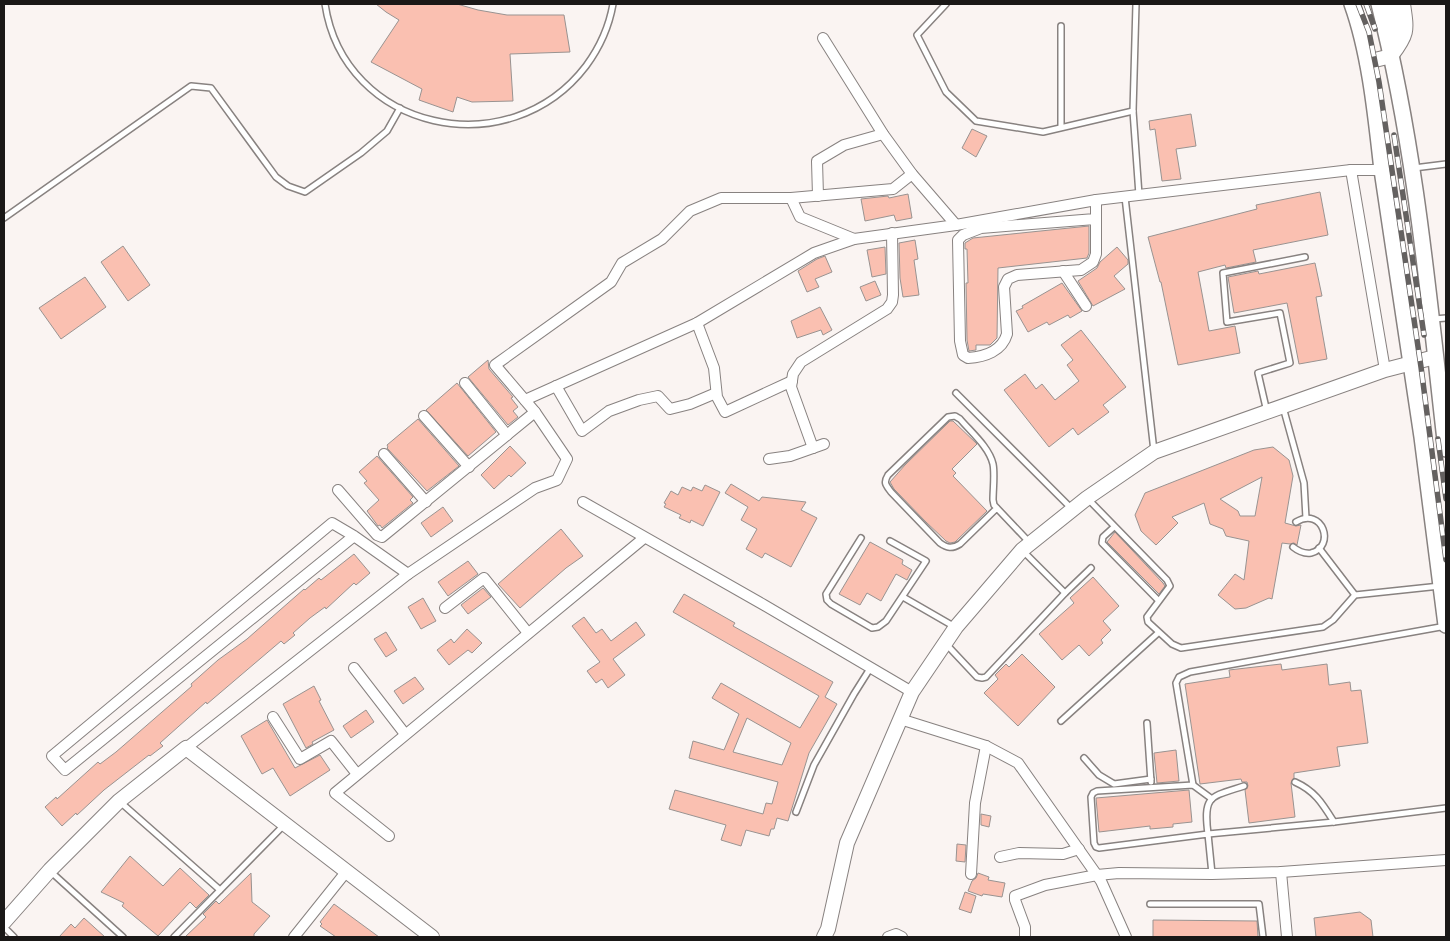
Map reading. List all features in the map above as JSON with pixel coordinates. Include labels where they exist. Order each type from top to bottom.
[{"type":"main road","points":[[1352,4],[1367,62],[1378,129],[1382,170],[1422,437],[1446,626]]},
{"type":"main road","points":[[1378,4],[1391,56],[1411,168],[1431,320],[1437,342],[1436,357],[1446,449]]},
{"type":"street","points":[[1391,56],[1395,35],[1392,4]]},
{"type":"street","points":[[1367,62],[1391,56],[1403,40],[1405,32],[1403,4]]},
{"type":"street","points":[[823,38],[883,134],[912,174],[956,225]]},
{"type":"street","points":[[818,196],[817,161],[844,145],[883,134]]},
{"type":"street","points":[[1351,170],[1384,370]]},
{"type":"street","points":[[526,400],[697,323],[814,253],[854,239],[956,225],[1125,196],[1351,170],[1382,170]]},
{"type":"street","points":[[4,922],[50,870],[119,801],[408,574],[535,488],[557,480],[567,460],[526,400],[495,365],[611,282],[622,263],[662,238],[690,211],[721,198],[791,198],[893,189],[912,174]]},
{"type":"street","points":[[791,198],[800,217],[854,239]]},
{"type":"street","points":[[1095,219],[981,228],[963,235],[958,240],[960,342],[963,354],[968,358],[984,357],[997,349],[1005,340],[1007,334],[1004,287],[1008,279],[1017,275],[1081,270],[1093,262],[1096,254],[1096,200]]},
{"type":"street","points":[[813,448],[791,387],[793,374],[801,362],[887,309],[892,302],[892,233]]},
{"type":"street","points":[[1063,271],[1086,306]]},
{"type":"street","points":[[697,323],[714,368],[716,394],[723,410],[728,411],[792,381]]},
{"type":"street","points":[[824,937],[828,928],[846,843],[912,692],[956,628],[1026,546],[1087,498],[1154,452],[1384,370],[1436,357]]},
{"type":"street","points":[[465,383],[507,435]]},
{"type":"street","points":[[556,386],[582,431],[609,411],[639,400],[658,396],[670,409],[716,394]]},
{"type":"street","points":[[338,490],[377,536],[382,538],[535,412]]},
{"type":"street","points":[[424,416],[468,467]]},
{"type":"street","points":[[769,459],[790,456],[824,444]]},
{"type":"street","points":[[384,454],[426,502]]},
{"type":"street","points":[[583,502],[912,692]]},
{"type":"street","points":[[354,536],[65,770],[52,756],[332,523],[354,536],[408,574]]},
{"type":"street","points":[[389,836],[334,793],[644,538]]},
{"type":"street","points":[[445,608],[484,578],[528,633]]},
{"type":"street","points":[[354,668],[405,734]]},
{"type":"street","points":[[273,717],[300,760],[331,741],[357,774]]},
{"type":"street","points":[[900,719],[986,746],[1018,763],[1101,881],[1126,937]]},
{"type":"street","points":[[971,874],[975,803],[986,746]]},
{"type":"street","points":[[186,748],[432,937]]},
{"type":"street","points":[[1000,857],[1019,853],[1063,854],[1079,849]]},
{"type":"street","points":[[1025,937],[1025,927],[1015,896],[1045,885],[1097,875],[1119,873],[1212,874],[1281,872],[1446,860]]},
{"type":"street","points":[[294,937],[346,872]]},
{"type":"street","points":[[1281,872],[1287,937]]},
{"type":"street","points":[[888,937],[896,934],[902,937]]},
{"type":"lane","points":[[325,4],[327,17],[338,47],[356,74],[379,96],[407,112],[441,123],[477,125],[513,119],[546,103],[574,81],[596,52],[610,18],[612,4]]},
{"type":"lane","points":[[946,4],[917,35],[946,92],[976,121],[1043,132],[1132,111]]},
{"type":"lane","points":[[1136,4],[1132,111],[1139,195]]},
{"type":"lane","points":[[1060,26],[1061,128]]},
{"type":"lane","points":[[4,218],[191,86],[211,88],[276,177],[288,186],[305,192],[361,153],[387,131],[400,108]]},
{"type":"lane","points":[[1411,168],[1446,164]]},
{"type":"lane","points":[[1125,196],[1154,452]]},
{"type":"lane","points":[[1267,412],[1258,373],[1290,363],[1280,313],[1227,322],[1223,273],[1305,256]]},
{"type":"lane","points":[[1431,320],[1446,318]]},
{"type":"lane","points":[[956,392],[1072,510]]},
{"type":"lane","points":[[1282,406],[1304,483],[1306,518]]},
{"type":"lane","points":[[997,508],[960,544],[954,548],[949,548],[940,543],[891,492],[885,485],[885,480],[948,417],[955,416],[960,419],[985,448],[991,458],[994,466],[993,500],[997,508],[1066,593]]},
{"type":"lane","points":[[1087,498],[1167,580],[1170,586],[1147,617],[1148,622],[1158,633],[1172,644],[1181,648],[1323,627],[1333,620],[1354,596],[1440,586]]},
{"type":"lane","points":[[1293,547],[1302,553],[1308,553],[1319,548],[1324,538],[1322,526],[1318,522],[1306,518],[1296,522]]},
{"type":"lane","points":[[1114,527],[1103,537],[1102,543],[1158,600]]},
{"type":"lane","points":[[861,538],[826,594],[827,600],[872,628],[878,627],[886,621],[926,561],[890,541]]},
{"type":"lane","points":[[1319,548],[1354,596]]},
{"type":"lane","points":[[945,643],[977,677],[986,677],[1091,568]]},
{"type":"lane","points":[[903,597],[956,628]]},
{"type":"lane","points":[[1192,785],[1176,683],[1180,677],[1190,672],[1446,626]]},
{"type":"lane","points":[[1060,721],[1158,633]]},
{"type":"lane","points":[[796,812],[814,765],[871,668]]},
{"type":"lane","points":[[1147,723],[1151,788]]},
{"type":"lane","points":[[1084,758],[1099,775],[1114,784],[1150,780]]},
{"type":"lane","points":[[1294,782],[1308,788],[1321,801],[1334,822]]},
{"type":"lane","points":[[1212,799],[1192,785],[1093,792],[1091,797],[1094,843],[1096,847],[1334,822],[1446,808]]},
{"type":"lane","points":[[1212,874],[1206,817],[1207,803],[1215,795],[1244,786]]},
{"type":"lane","points":[[119,801],[220,890]]},
{"type":"lane","points":[[174,937],[284,824]]},
{"type":"lane","points":[[50,870],[123,937]]},
{"type":"lane","points":[[1150,904],[1259,904],[1263,937]]},
{"type":"lane","points":[[4,927],[14,937]]},
{"type":"building","points":[[376,4],[457,4],[507,15],[564,15],[570,52],[510,54],[513,101],[472,102],[457,97],[453,112],[419,100],[422,89],[371,62],[399,20]]},
{"type":"building","points":[[1191,114],[1196,146],[1176,149],[1181,179],[1162,181],[1155,129],[1150,130],[1149,121]]},
{"type":"building","points":[[972,129],[987,136],[976,157],[962,148]]},
{"type":"building","points":[[1320,192],[1328,235],[1253,250],[1256,262],[1226,268],[1225,265],[1198,272],[1209,331],[1235,326],[1240,353],[1178,365],[1161,282],[1148,237],[1257,209],[1256,205]]},
{"type":"building","points":[[908,194],[912,218],[896,221],[894,215],[865,221],[861,199],[888,196],[889,198]]},
{"type":"building","points":[[1089,226],[1089,253],[1087,258],[998,268],[997,338],[990,345],[976,345],[976,350],[969,351],[967,340],[967,249],[965,249],[965,243],[973,238]]},
{"type":"building","points":[[915,240],[918,259],[914,260],[919,295],[903,297],[900,278],[899,243]]},
{"type":"building","points":[[123,246],[150,285],[128,301],[101,262]]},
{"type":"building","points":[[885,247],[886,274],[872,277],[867,250]]},
{"type":"building","points":[[1117,247],[1128,260],[1128,264],[1114,276],[1125,289],[1093,306],[1078,281],[1097,268],[1100,262]]},
{"type":"building","points":[[825,256],[832,272],[815,279],[819,287],[807,292],[798,271]]},
{"type":"building","points":[[1315,263],[1322,296],[1316,297],[1327,359],[1299,364],[1287,303],[1234,313],[1228,277],[1258,271],[1259,274]]},
{"type":"building","points":[[85,277],[106,307],[61,339],[39,308]]},
{"type":"building","points":[[875,281],[881,295],[866,301],[860,287]]},
{"type":"building","points":[[1062,283],[1082,311],[1070,318],[1068,315],[1049,325],[1047,322],[1028,332],[1016,311]]},
{"type":"building","points":[[820,307],[832,330],[823,335],[821,330],[797,338],[791,321]]},
{"type":"building","points":[[1081,330],[1126,387],[1103,405],[1109,412],[1078,435],[1073,428],[1049,447],[1004,390],[1025,374],[1036,389],[1042,384],[1055,400],[1079,381],[1067,365],[1073,360],[1061,345]]},
{"type":"building","points":[[488,360],[489,369],[513,397],[511,398],[518,407],[513,411],[518,417],[508,425],[468,377]]},
{"type":"building","points":[[457,383],[496,432],[468,456],[426,410]]},
{"type":"building","points":[[418,419],[459,466],[427,491],[387,448],[387,445]]},
{"type":"building","points":[[950,421],[953,421],[977,444],[952,469],[956,473],[953,476],[987,511],[955,542],[950,543],[926,522],[894,489],[890,482]]},
{"type":"building","points":[[510,446],[526,463],[494,489],[481,475]]},
{"type":"building","points":[[1273,447],[1289,460],[1293,476],[1285,523],[1296,526],[1301,525],[1297,545],[1294,543],[1282,543],[1272,599],[1269,598],[1246,608],[1235,609],[1218,595],[1235,574],[1244,580],[1249,541],[1226,536],[1223,529],[1210,524],[1204,503],[1172,517],[1178,523],[1156,545],[1141,531],[1135,515],[1145,493],[1254,450]],"holes":[[[1262,477],[1255,516],[1240,516],[1238,511],[1220,499]]]},
{"type":"building","points":[[377,456],[413,497],[410,500],[413,503],[382,528],[380,525],[378,526],[367,511],[379,500],[364,483],[367,481],[359,472]]},
{"type":"building","points":[[731,484],[759,501],[762,497],[806,502],[801,510],[817,518],[791,567],[765,553],[762,558],[746,549],[757,529],[741,520],[748,507],[725,493]]},
{"type":"building","points":[[705,485],[720,492],[703,526],[691,520],[690,523],[679,518],[681,515],[664,507],[666,504],[664,503],[671,491],[678,495],[682,487],[691,491],[693,487],[702,491]]},
{"type":"building","points":[[443,507],[453,521],[431,537],[421,523]]},
{"type":"building","points":[[561,529],[583,556],[566,568],[520,608],[498,584]]},
{"type":"building","points":[[1115,532],[1163,583],[1165,586],[1159,594],[1107,542]]},
{"type":"building","points":[[870,542],[903,560],[902,564],[912,570],[907,580],[896,574],[881,601],[867,593],[860,605],[839,594]]},
{"type":"building","points":[[354,554],[370,573],[356,585],[354,583],[326,609],[325,607],[310,618],[284,644],[281,641],[207,704],[206,702],[160,743],[163,746],[104,790],[62,826],[45,807],[56,797],[57,799],[98,762],[100,764],[116,752],[192,686],[191,684],[218,660],[247,639],[304,589],[319,578],[321,580]]},
{"type":"building","points":[[468,561],[478,574],[448,596],[438,582]]},
{"type":"building","points":[[1093,577],[1119,606],[1103,621],[1111,630],[1101,640],[1103,643],[1089,656],[1079,645],[1062,660],[1039,634],[1074,603],[1070,598]]},
{"type":"building","points":[[483,588],[491,597],[468,614],[461,605]]},
{"type":"building","points":[[684,594],[735,623],[733,626],[833,682],[825,697],[837,704],[809,753],[788,821],[777,818],[774,829],[771,829],[769,836],[746,830],[741,846],[721,840],[726,825],[669,809],[675,790],[763,814],[766,803],[772,804],[778,782],[689,758],[693,741],[724,750],[739,714],[712,698],[721,683],[800,728],[819,696],[673,612]],"holes":[[[747,718],[791,743],[782,765],[733,752]]]},
{"type":"building","points":[[423,598],[436,621],[421,629],[408,607]]},
{"type":"building","points":[[584,617],[596,633],[602,629],[611,641],[636,622],[645,635],[613,659],[625,675],[608,688],[602,679],[596,683],[587,671],[600,662],[572,626]]},
{"type":"building","points":[[467,629],[482,643],[472,653],[468,650],[449,665],[437,650],[451,639],[454,643]]},
{"type":"building","points":[[386,632],[397,650],[386,657],[374,639]]},
{"type":"building","points":[[1022,654],[1055,687],[1018,726],[984,693],[998,679],[995,675],[1006,664],[1009,667]]},
{"type":"building","points":[[1281,664],[1282,670],[1327,664],[1329,685],[1350,682],[1351,691],[1361,690],[1368,743],[1337,747],[1340,766],[1294,773],[1291,783],[1295,817],[1249,823],[1245,790],[1248,786],[1247,782],[1242,782],[1241,779],[1200,784],[1185,684],[1230,677],[1229,670]]},
{"type":"building","points":[[415,677],[424,689],[403,704],[394,691]]},
{"type":"building","points":[[314,686],[321,700],[319,701],[334,730],[312,742],[313,744],[306,748],[283,704]]},
{"type":"building","points":[[366,710],[374,722],[351,738],[343,726]]},
{"type":"building","points":[[267,720],[295,768],[320,755],[330,770],[290,796],[273,768],[262,774],[241,736]]},
{"type":"building","points":[[1176,750],[1179,781],[1157,783],[1154,753]]},
{"type":"building","points":[[1189,790],[1192,822],[1173,824],[1173,827],[1150,829],[1150,826],[1099,832],[1096,798]]},
{"type":"building","points":[[981,814],[991,816],[989,827],[981,825]]},
{"type":"building","points":[[957,844],[966,845],[965,862],[956,861]]},
{"type":"building","points":[[130,856],[163,886],[180,868],[209,895],[196,908],[190,902],[158,936],[122,906],[124,903],[101,892]]},
{"type":"building","points":[[251,873],[252,902],[270,916],[254,934],[254,937],[185,937],[206,917],[203,914],[216,901],[219,904]]},
{"type":"building","points":[[978,873],[989,877],[988,880],[1005,883],[1002,897],[983,894],[982,896],[968,891]]},
{"type":"building","points":[[965,892],[976,896],[971,913],[959,909]]},
{"type":"building","points":[[334,904],[379,937],[336,937],[320,926],[322,924],[320,922]]},
{"type":"building","points":[[1360,912],[1371,920],[1373,937],[1316,937],[1314,918]]},
{"type":"building","points":[[84,918],[105,937],[59,937],[71,924],[75,928]]},
{"type":"building","points":[[1153,920],[1257,921],[1258,937],[1153,937]]},
{"type":"railway","points":[[1358,4],[1369,32],[1379,82],[1421,367],[1446,560]]},
{"type":"railway","points":[[1366,4],[1375,29]]},
{"type":"railway","points":[[1394,135],[1424,335]]},
{"type":"railway","points":[[1438,439],[1446,499]]}]
